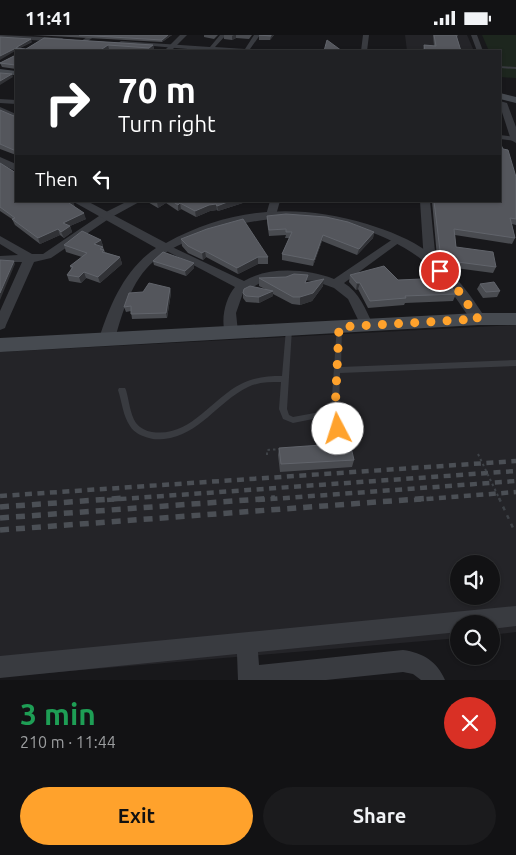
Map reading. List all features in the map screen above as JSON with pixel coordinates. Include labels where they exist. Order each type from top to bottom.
[{"type":"main road","points":[[0,73],[15,74]]},
{"type":"main road","points":[[0,345],[478,319],[516,319]]},
{"type":"street","points":[[53,39],[60,35]]},
{"type":"street","points":[[134,35],[118,44],[170,49],[230,50]]},
{"type":"street","points":[[170,49],[184,35]]},
{"type":"street","points":[[212,49],[223,35]]},
{"type":"street","points":[[249,50],[257,35]]},
{"type":"street","points":[[364,50],[366,35]]},
{"type":"street","points":[[474,35],[480,50]]},
{"type":"street","points":[[2,37],[33,36],[45,39],[67,40]]},
{"type":"street","points":[[70,50],[84,41],[94,38]]},
{"type":"street","points":[[30,47],[45,39]]},
{"type":"street","points":[[76,40],[84,41]]},
{"type":"street","points":[[501,137],[516,139],[506,100]]},
{"type":"street","points":[[0,101],[15,102]]},
{"type":"street","points":[[0,109],[15,116]]},
{"type":"street","points":[[0,160],[15,168]]},
{"type":"street","points":[[80,202],[245,287]]},
{"type":"street","points":[[0,259],[47,256],[106,216],[134,202]]},
{"type":"street","points":[[271,215],[275,202]]},
{"type":"street","points":[[425,203],[430,262]]},
{"type":"street","points":[[107,339],[113,316],[127,288],[148,260],[166,248],[213,227],[282,213],[324,217],[376,230],[416,250],[451,280],[478,319]]},
{"type":"street","points":[[0,239],[30,257]]},
{"type":"street","points":[[335,284],[396,240]]},
{"type":"street","points":[[0,325],[30,257]]},
{"type":"street","points":[[231,332],[230,313],[238,291],[258,279],[291,275],[321,278],[345,289],[358,307],[366,325]]},
{"type":"street","points":[[0,293],[14,292]]},
{"type":"street","points":[[0,667],[516,616]]},
{"type":"street","points":[[247,643],[249,678],[318,675],[403,661],[418,663],[430,673],[434,680]]},
{"type":"lane","points":[[501,67],[516,68]]},
{"type":"lane","points":[[289,329],[284,409],[286,417],[293,421],[335,412],[339,327]]},
{"type":"lane","points":[[337,370],[516,363]]},
{"type":"lane","points":[[122,390],[133,425],[142,432],[152,436],[170,436],[196,425],[244,386],[261,379],[286,379]]},
{"type":"path","points":[[331,445],[340,445],[335,412]]},
{"type":"path","points":[[267,455],[267,450],[285,449]]},
{"type":"path","points":[[478,453],[514,530]]},
{"type":"shaded area","points":[[405,35],[467,35],[474,50],[407,50]]},
{"type":"shaded area","points":[[482,35],[516,35],[516,78],[501,77],[501,50],[489,50]]},
{"type":"shaded area","points":[[516,325],[516,632],[500,634],[500,615],[450,615],[450,639],[0,677],[0,352]]},
{"type":"building","points":[[79,35],[168,35],[162,40]]},
{"type":"building","points":[[434,35],[456,35],[461,50],[425,50],[424,45],[436,46]]},
{"type":"building","points":[[0,37],[31,39],[17,47],[17,49],[0,56]]},
{"type":"building","points":[[44,38],[153,45],[149,48],[108,45],[100,50],[16,50],[16,48],[26,49]]},
{"type":"building","points":[[327,40],[341,50],[324,50]]},
{"type":"building","points":[[15,56],[15,65],[0,63]]},
{"type":"building","points":[[0,73],[12,74],[0,81]]},
{"type":"building","points":[[0,110],[14,116],[15,112],[15,151],[0,144]]},
{"type":"building","points":[[501,145],[503,149],[508,150],[516,177],[516,219],[510,218],[515,238],[454,229],[456,247],[493,252],[496,267],[450,261],[440,251],[434,202],[501,202]]},
{"type":"building","points":[[0,163],[15,172],[15,202],[71,202],[69,203],[84,213],[63,223],[70,226],[61,232],[58,229],[38,238],[12,219],[15,218],[0,207]]},
{"type":"building","points":[[174,202],[227,202],[217,206],[216,204],[209,205],[195,211],[180,203],[178,205]]},
{"type":"building","points":[[286,214],[326,217],[348,222],[374,232],[359,249],[323,235],[314,260],[282,254],[292,232],[286,232],[286,229],[269,230],[267,216]]},
{"type":"building","points":[[243,219],[268,257],[258,257],[237,268],[205,251],[202,253],[188,246],[181,239],[207,229]]},
{"type":"building","points":[[82,231],[101,240],[94,244],[103,247],[100,249],[104,250],[102,252],[120,257],[98,277],[84,272],[79,277],[67,275],[73,267],[70,266],[87,253],[64,245]]},
{"type":"building","points":[[163,252],[194,263],[185,271],[153,261]]},
{"type":"building","points":[[0,260],[14,261],[0,293]]},
{"type":"building","points":[[384,266],[398,280],[446,278],[456,294],[405,296],[406,298],[370,301],[360,283],[357,283],[350,275]]},
{"type":"building","points":[[294,274],[308,275],[305,283],[324,279],[313,293],[293,297],[259,278],[286,277]]},
{"type":"building","points":[[494,282],[500,291],[486,292],[480,284]]},
{"type":"building","points":[[149,283],[170,288],[166,313],[131,314],[131,306],[124,307],[129,293],[143,292]]},
{"type":"building","points":[[250,286],[273,291],[259,297],[246,296],[243,293],[244,289]]},
{"type":"building","points":[[350,443],[354,460],[281,464],[279,448]]},
{"type":"railway","points":[[0,496],[516,461]]},
{"type":"railway","points":[[107,500],[516,471]]},
{"type":"railway","points":[[258,500],[516,481]]},
{"type":"railway","points":[[414,500],[516,492]]},
{"type":"railway","points":[[0,507],[125,498]]},
{"type":"railway","points":[[0,518],[275,498]]},
{"type":"railway","points":[[0,530],[431,498]]},
{"type":"route","points":[[338,429],[335,412],[339,327],[478,319],[451,280],[440,271]]}]
